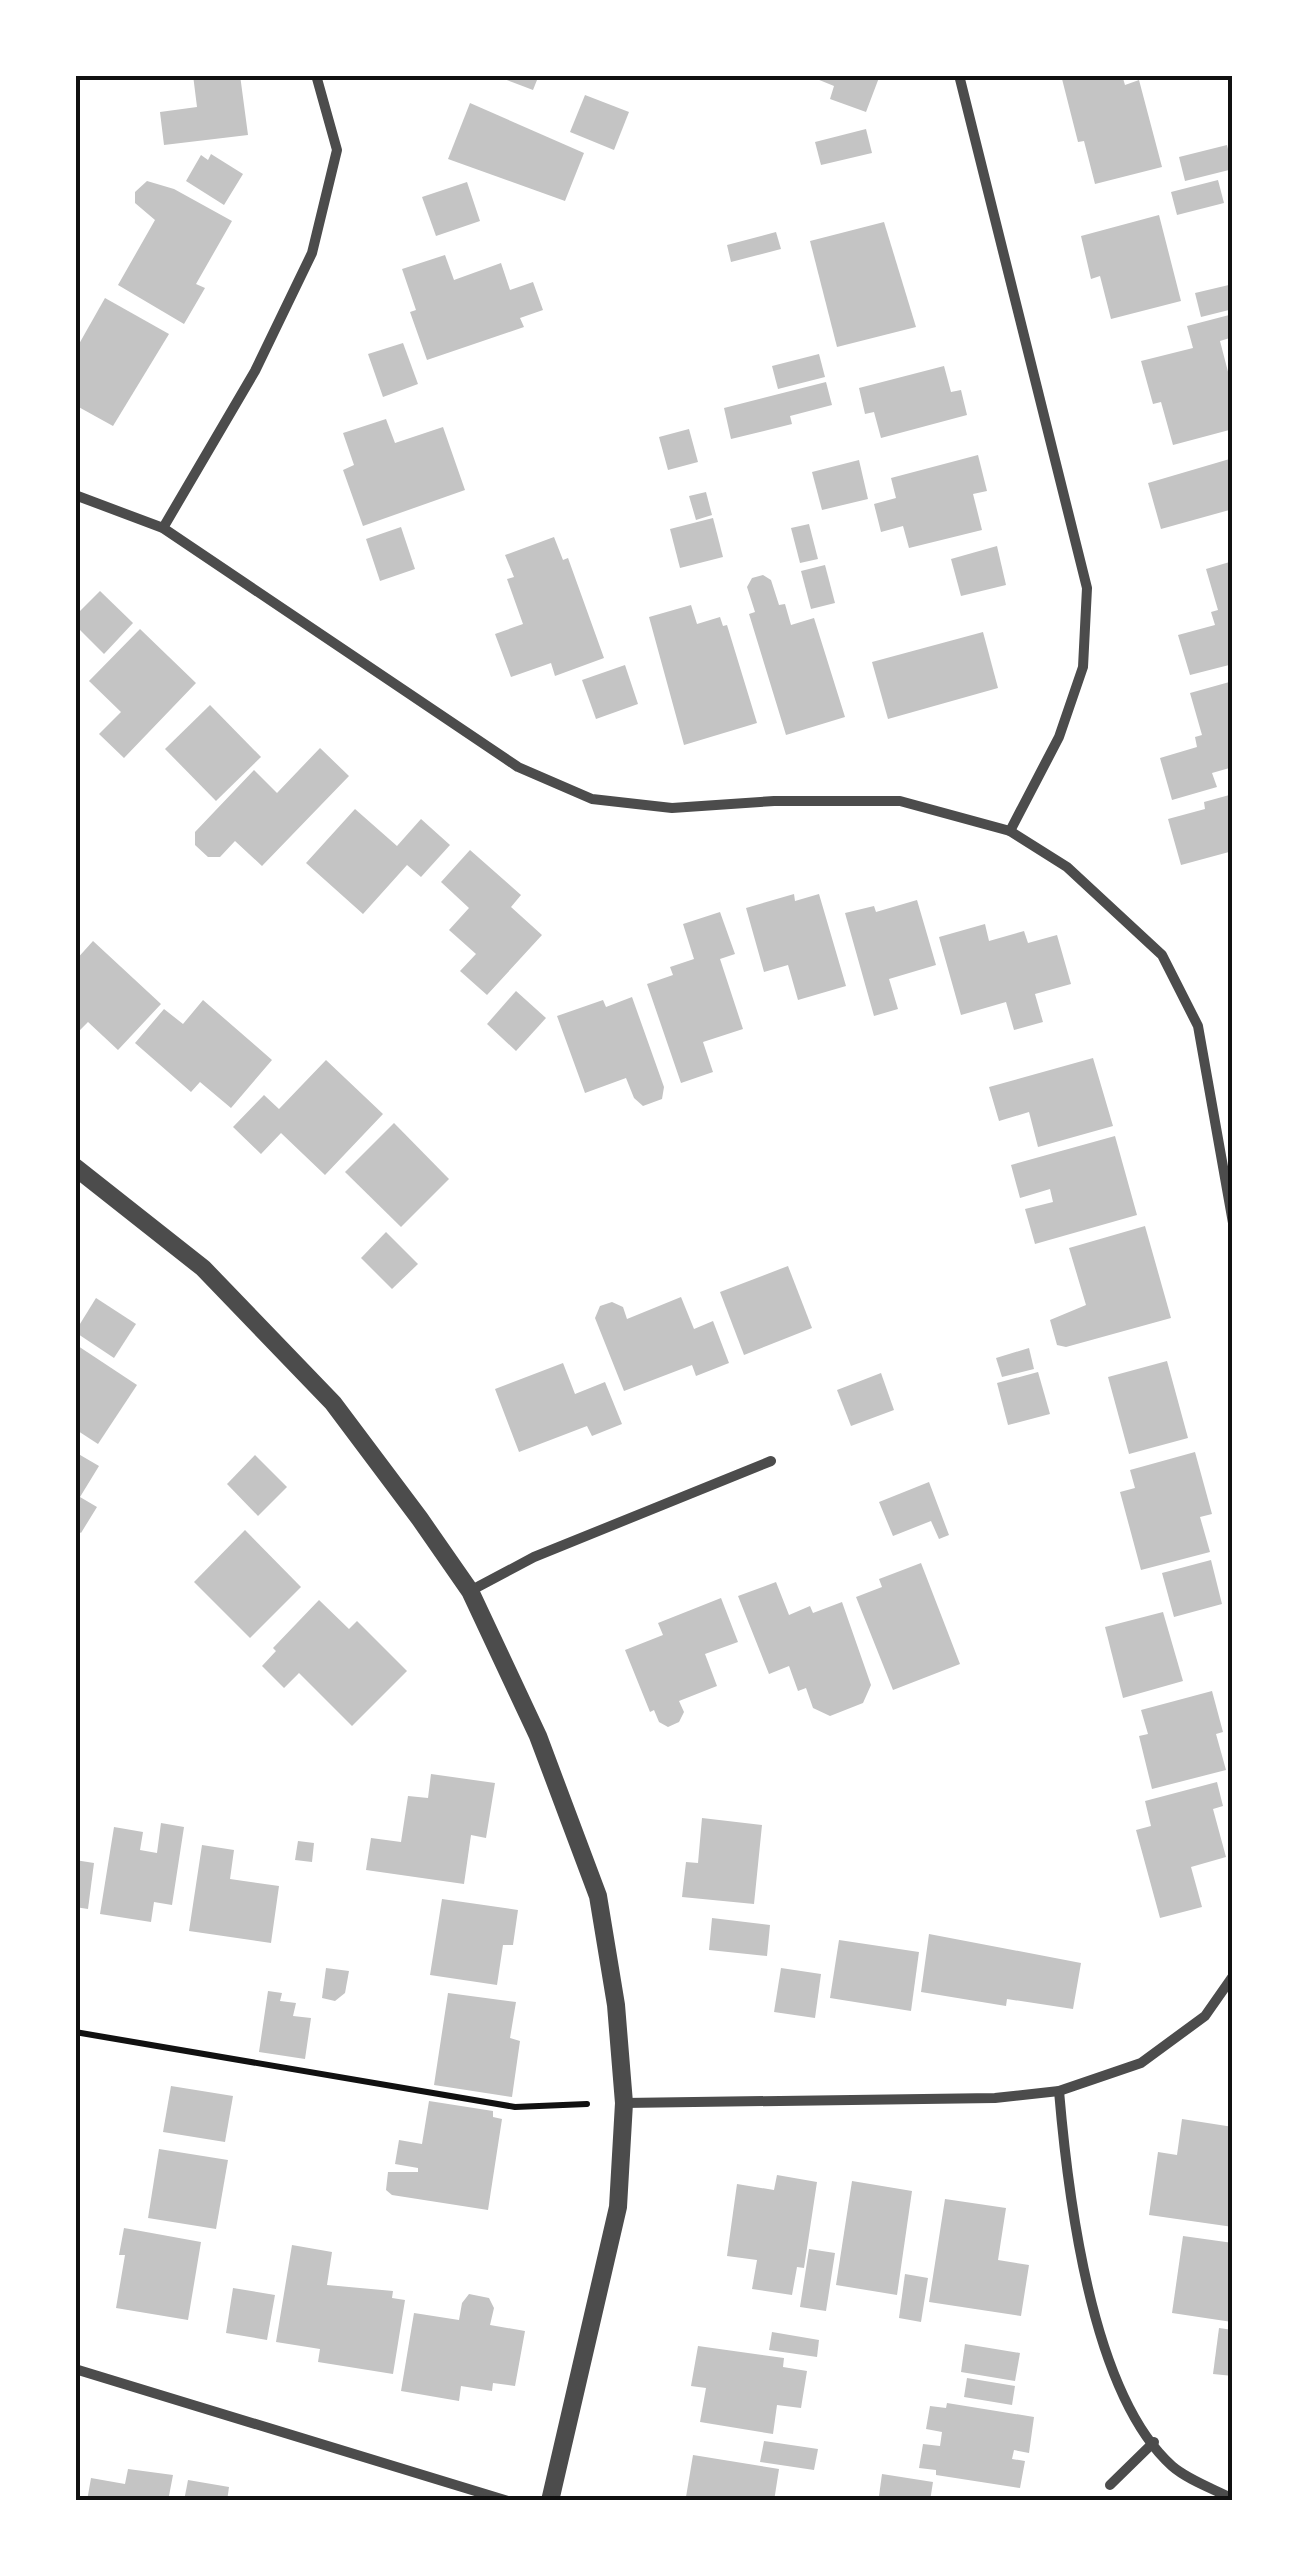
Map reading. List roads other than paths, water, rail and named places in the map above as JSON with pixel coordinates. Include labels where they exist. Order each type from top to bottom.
[{"type":"street","points":[[163,528],[255,371],[312,253],[337,150],[316,75]]},
{"type":"street","points":[[959,75],[1087,588],[1084,667],[1059,737],[1010,831]]},
{"type":"street","points":[[75,495],[163,528],[461,731],[518,767],[592,799],[672,808],[774,801],[900,801],[1010,831],[1067,867],[1162,955],[1198,1026],[1233,1222]]},
{"type":"street","points":[[75,1166],[203,1268],[332,1402],[470,1591],[538,1736],[598,1896],[616,2005],[624,2103],[618,2207],[550,2501]]},
{"type":"street","points":[[470,1591],[534,1556],[771,1461]]},
{"type":"street","points":[[624,2103],[996,2098],[1059,2091],[1141,2063],[1205,2016],[1233,1976]]},
{"type":"street","points":[[1059,2091],[1066,2166],[1100,2334],[1129,2411],[1173,2467],[1233,2499]]},
{"type":"street","points":[[75,2369],[508,2501]]},
{"type":"street","points":[[1110,2484],[1154,2442]]}]
